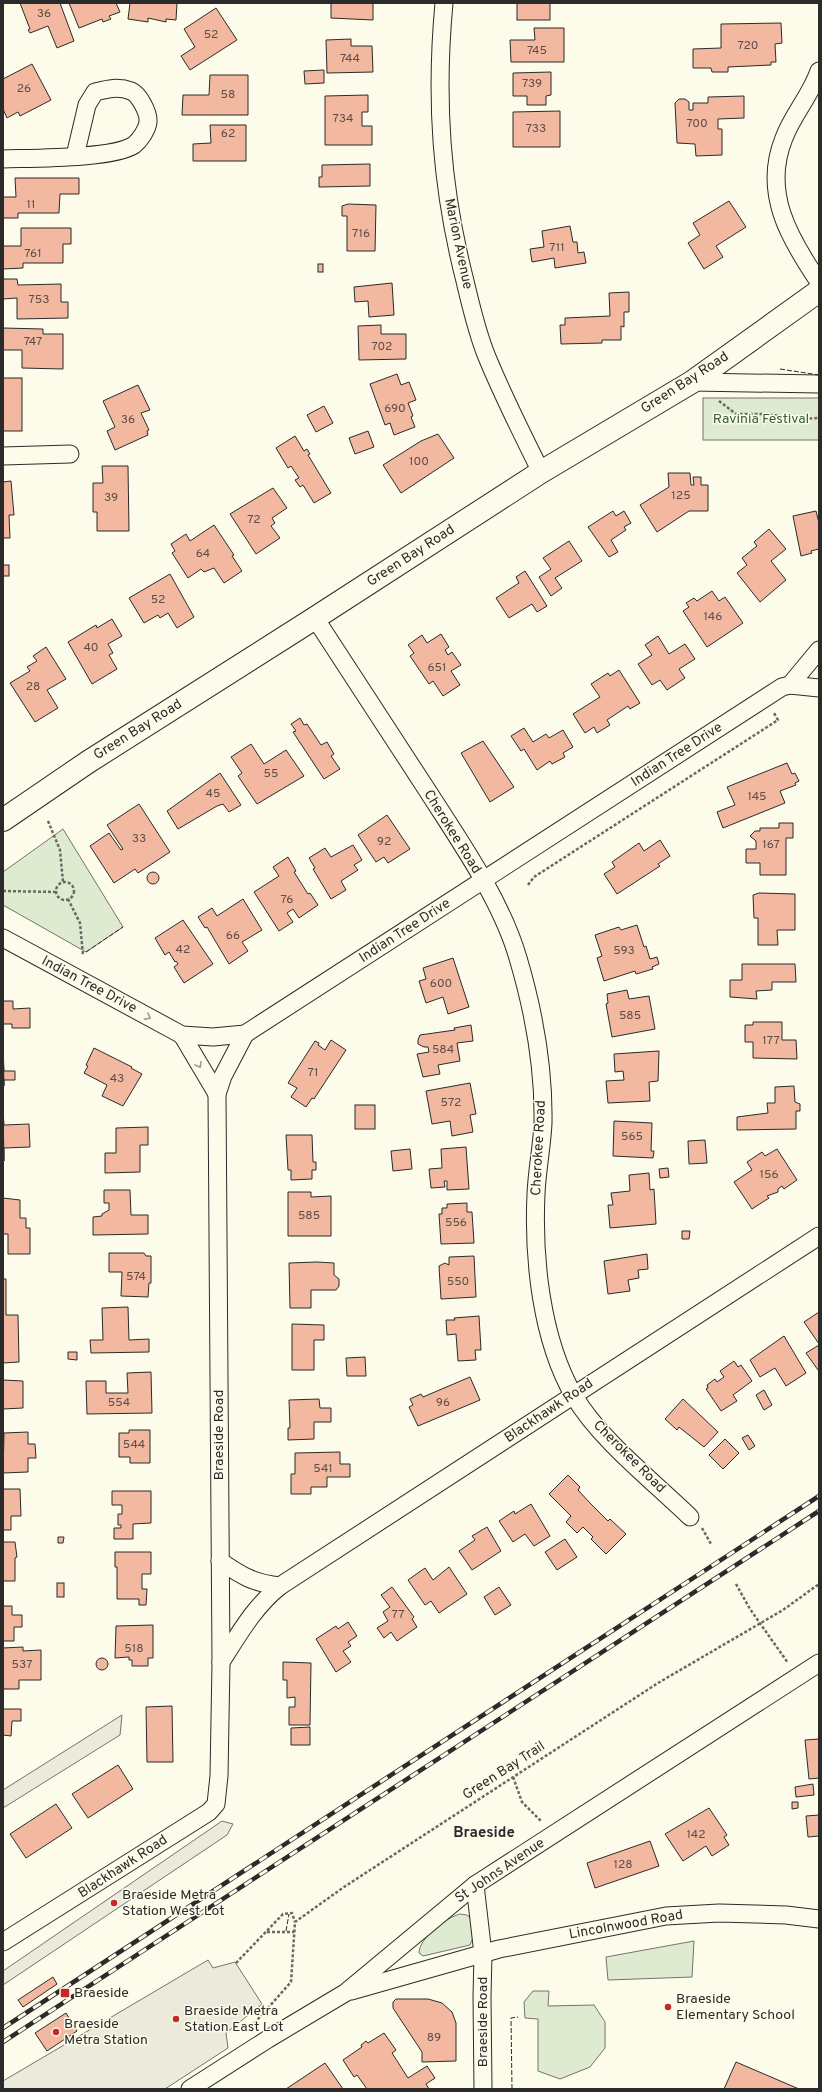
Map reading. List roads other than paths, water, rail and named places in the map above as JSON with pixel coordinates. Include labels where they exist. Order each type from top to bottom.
[{"type":"main road","name":"Green Bay Road","points":[[3,820],[88,762],[541,472],[692,382],[819,291]]},
{"type":"street","name":"Marion Avenue","points":[[444,3],[439,102],[441,142],[455,242],[471,307],[487,356],[541,472]]},
{"type":"street","points":[[819,71],[816,88],[794,117],[783,139],[777,163],[775,187],[786,226],[799,251],[819,282]]},
{"type":"street","points":[[3,159],[75,156],[119,150],[134,145],[143,135],[148,121],[142,104],[132,92],[114,87],[95,92],[87,105],[75,156]]},
{"type":"street","points":[[692,382],[819,384]]},
{"type":"street","points":[[3,456],[70,454]]},
{"type":"street","name":"Cherokee Road","points":[[315,618],[469,855],[504,922],[518,955],[534,1018],[542,1070],[543,1124],[536,1193],[536,1243],[539,1275],[555,1356],[574,1394],[591,1420],[690,1517]]},
{"type":"street","name":"Indian Tree Drive","points":[[3,938],[182,1035],[213,1037],[245,1034],[462,895],[482,879],[782,687],[790,685],[819,650]]},
{"type":"street","points":[[790,685],[819,688]]},
{"type":"street","name":"Braeside Road","points":[[219,1776],[221,1662],[217,1094],[223,1076],[245,1034]]},
{"type":"street","points":[[182,1035],[217,1094]]},
{"type":"street","name":"Blackhawk Road","points":[[221,1662],[249,1617],[267,1596],[280,1586],[561,1405],[574,1394],[819,1236]]},
{"type":"street","points":[[220,1561],[259,1584],[280,1586]]},
{"type":"street","name":"St Johns Avenue","points":[[190,2089],[268,2039],[345,1993],[475,1885],[819,1663]]},
{"type":"street","name":"Blackhawk Road","points":[[3,1942],[209,1812],[216,1804],[219,1776]]},
{"type":"street","points":[[475,1885],[483,1954]]},
{"type":"street","name":"Lincolnwood Road","points":[[345,1993],[499,1949],[666,1916],[719,1913],[786,1915],[819,1919]]},
{"type":"street","name":"Braeside Road","points":[[483,1954],[483,2089]]},
{"type":"railway","points":[[3,2028],[819,1496]]},
{"type":"railway","points":[[3,2042],[819,1511]]},
{"type":"place","name":"Braeside Metra Station West Lot","points":[[114,1903]]},
{"type":"place","name":"Braeside","points":[[65,1993]]},
{"type":"place","name":"Braeside Elementary School","points":[[668,2007]]},
{"type":"place","name":"Braeside Metra Station East Lot","points":[[176,2019]]},
{"type":"place","name":"Braeside Metra Station","points":[[56,2032]]},
{"type":"district","name":"Braeside","points":[[484,1833]]},
{"type":"park label","name":"Ravinia Festival","points":[[761,419]]}]
